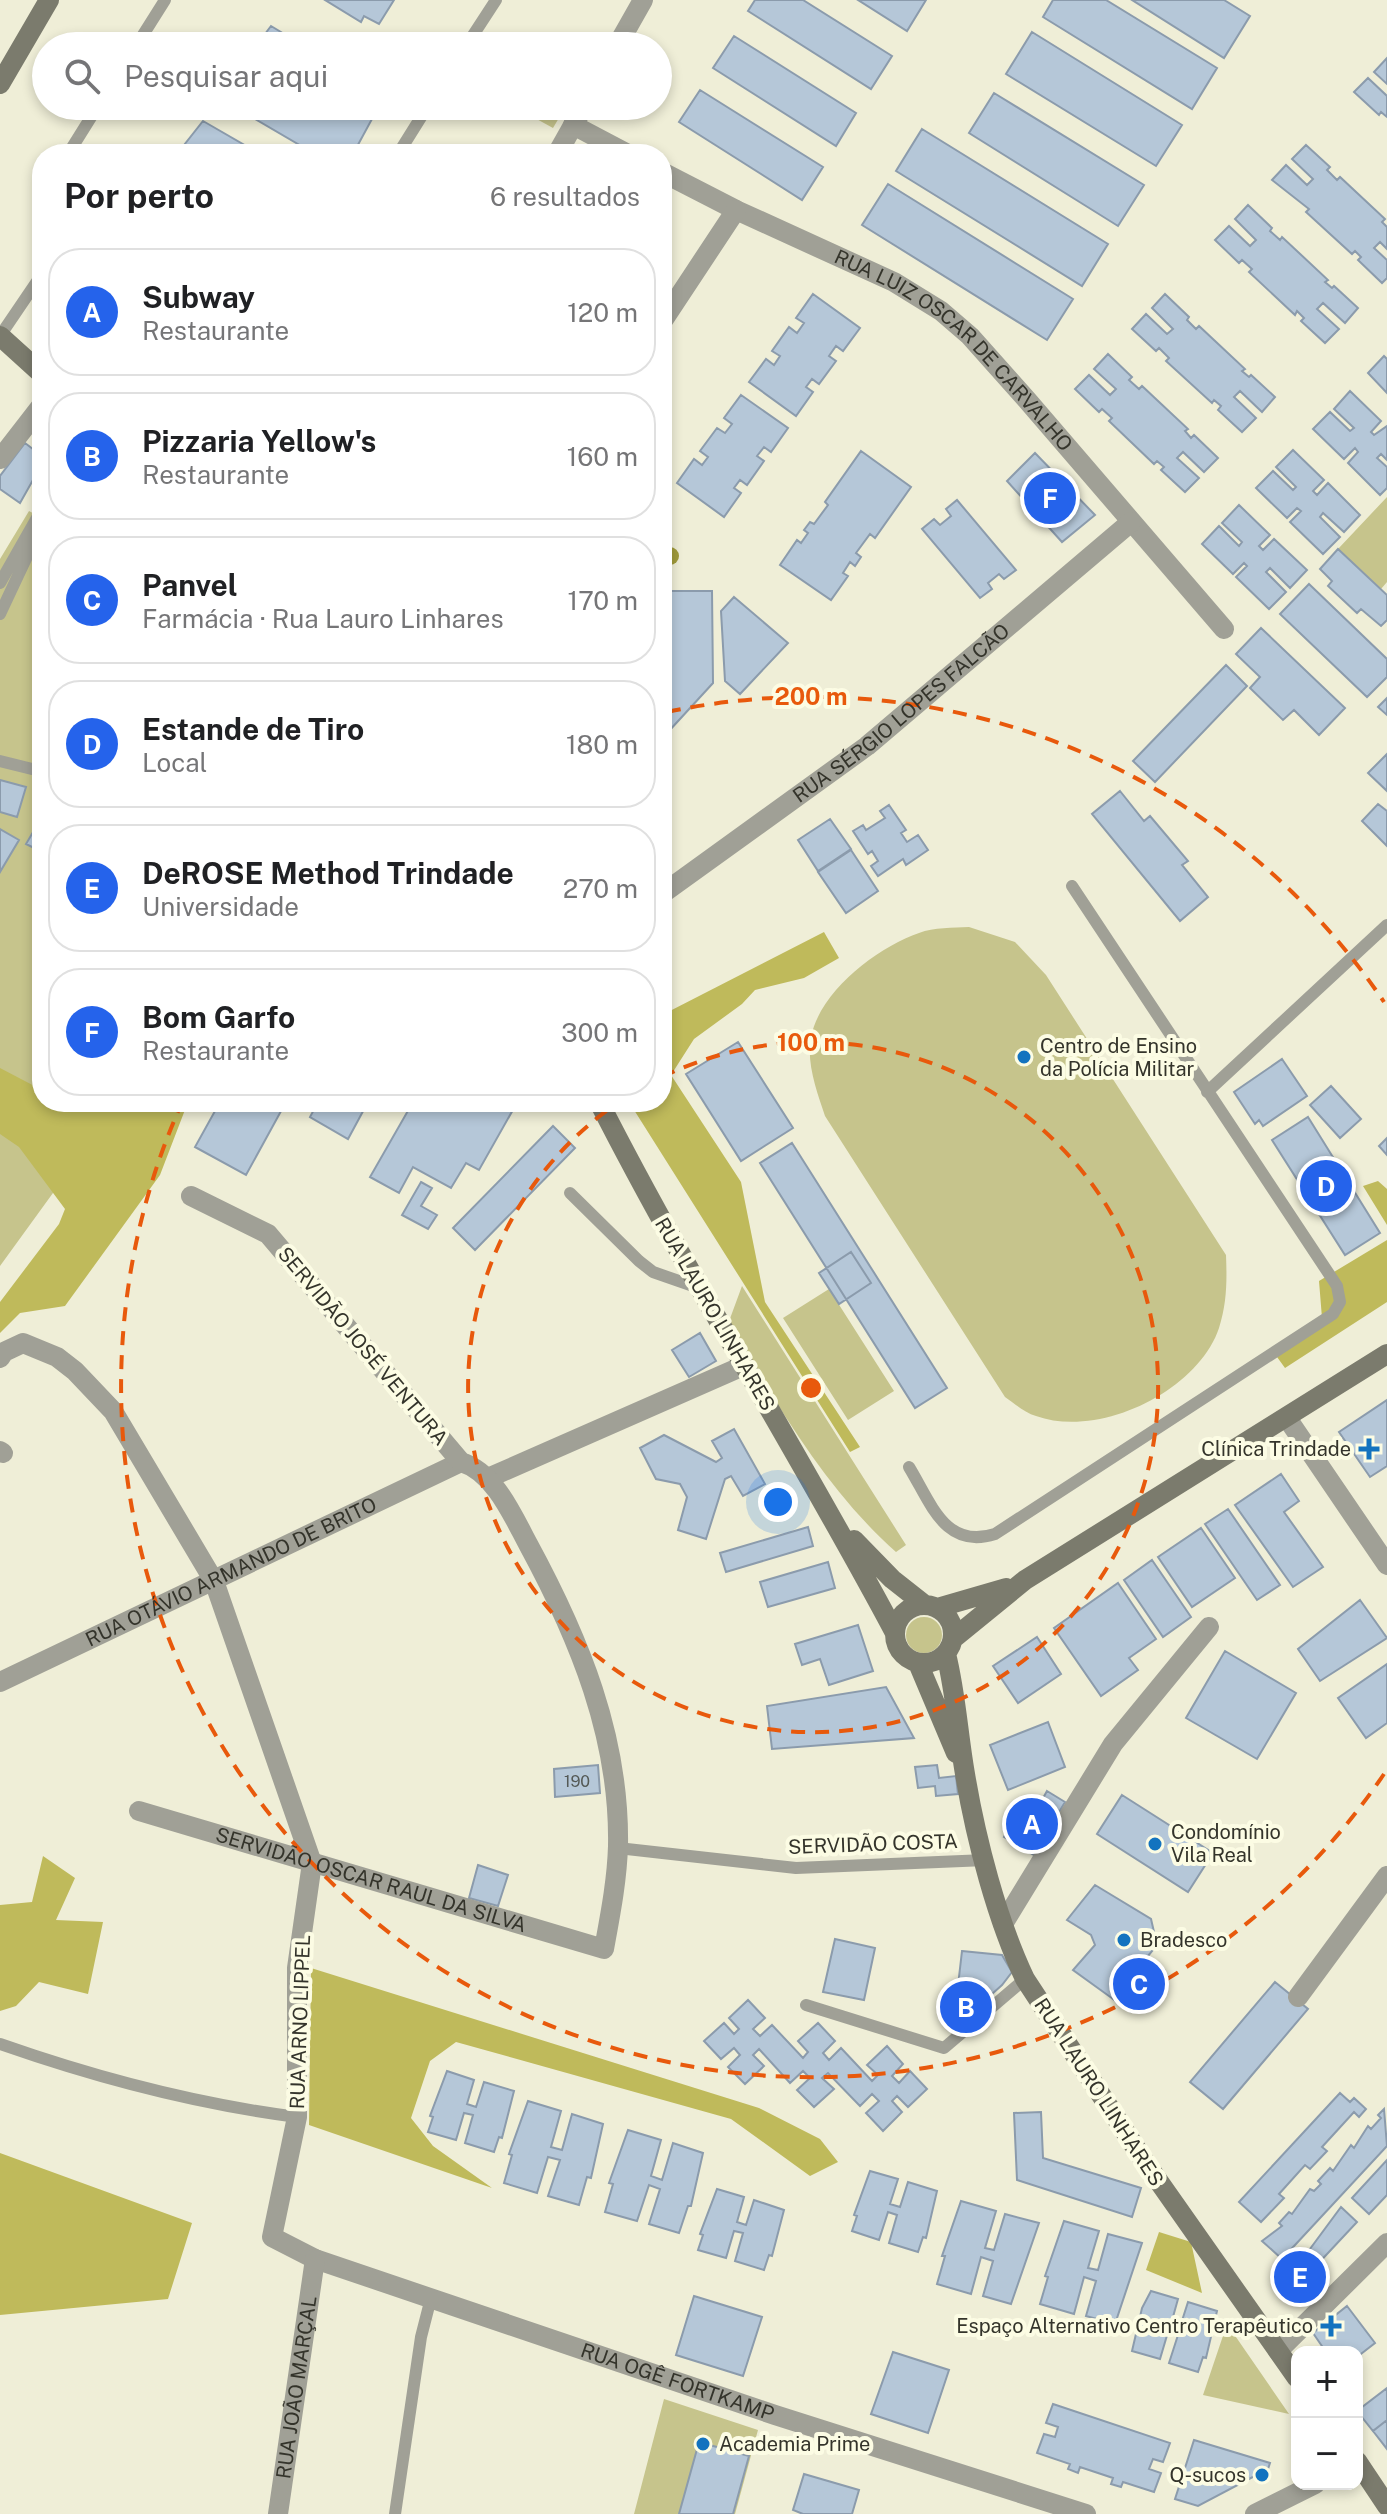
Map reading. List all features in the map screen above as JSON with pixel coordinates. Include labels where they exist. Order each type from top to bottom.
[{"type":"main road","points":[[0,84],[49,0]]},
{"type":"main road","points":[[0,336],[32,365]]},
{"type":"main road","name":"RUA LAURO LINHARES","points":[[604,1112],[699,1288],[837,1523],[895,1633]]},
{"type":"main road","points":[[1025,1580],[901,1616],[895,1633],[898,1646],[906,1657],[918,1663],[938,1660],[1025,1580],[1387,1354]]},
{"type":"main road","name":"RUA LAURO LINHARES","points":[[837,1523],[892,1579],[931,1607]]},
{"type":"main road","points":[[931,1607],[952,1626],[950,1646]]},
{"type":"main road","name":"RUA LAURO LINHARES","points":[[950,1646],[965,1776],[1003,1924],[1025,1979],[1143,2159],[1291,2369]]},
{"type":"main road","name":"RUA LAURO LINHARES","points":[[918,1663],[965,1776]]},
{"type":"main road","points":[[1363,2471],[1387,2506]]},
{"type":"street","points":[[625,32],[643,0]]},
{"type":"street","points":[[563,144],[576,120]]},
{"type":"street","points":[[573,125],[609,144]]},
{"type":"street","name":"RUA LUIZ OSCAR DE CARVALHO","points":[[672,177],[894,282],[941,311],[989,357],[1224,629]]},
{"type":"street","points":[[672,307],[736,210]]},
{"type":"street","points":[[0,459],[32,418]]},
{"type":"street","name":"RUA SÉRGIO LOPES FALCÃO","points":[[672,887],[867,746],[1131,522]]},
{"type":"street","name":"SERVIDÃO JOSÉ VENTURA","points":[[191,1196],[268,1234],[461,1462],[477,1467],[488,1478],[547,1579],[587,1672],[612,1758],[618,1848],[604,1949]]},
{"type":"street","name":"RUA ARNO LIPPEL","points":[[0,1358],[4,1352],[23,1343],[57,1357],[88,1382],[131,1437],[214,1581],[312,1863],[297,1968],[297,2117],[272,2237]]},
{"type":"street","points":[[488,1478],[743,1366]]},
{"type":"street","points":[[1287,1418],[1387,1565]]},
{"type":"street","name":"RUA OTÁVIO ARMANDO DE BRITO","points":[[0,1682],[461,1462]]},
{"type":"street","points":[[1003,1924],[1113,1744],[1209,1627]]},
{"type":"street","name":"SERVIDÃO OSCAR RAUL DA SILVA","points":[[139,1811],[604,1949]]},
{"type":"street","points":[[1298,1997],[1387,1876]]},
{"type":"street","name":"RUA OGÊ FORTKAMP","points":[[272,2237],[315,2259],[775,2415],[1086,2514]]},
{"type":"street","points":[[1278,2351],[1387,2243]]},
{"type":"street","name":"RUA JOÃO MARÇAL","points":[[278,2514],[315,2259]]},
{"type":"street","points":[[1255,2514],[1303,2490]]},
{"type":"lane","points":[[145,32],[165,0]]},
{"type":"lane","points":[[475,32],[496,0]]},
{"type":"lane","points":[[74,144],[89,120]]},
{"type":"lane","points":[[404,144],[419,120]]},
{"type":"lane","points":[[0,336],[32,289]]},
{"type":"lane","points":[[0,583],[32,527]]},
{"type":"lane","points":[[0,614],[32,546]]},
{"type":"lane","points":[[0,761],[32,769]]},
{"type":"lane","points":[[909,1467],[941,1520],[958,1535],[977,1540],[995,1534],[1333,1314],[1340,1302],[1337,1286],[1072,886]]},
{"type":"lane","points":[[1207,1092],[1387,925]]},
{"type":"lane","points":[[570,1193],[646,1267],[699,1288]]},
{"type":"lane","name":"SERVIDÃO COSTA","points":[[618,1848],[796,1868],[986,1860]]},
{"type":"lane","points":[[806,2005],[944,2048],[1025,1979]]},
{"type":"lane","points":[[0,2044],[81,2073],[227,2108],[297,2117]]},
{"type":"lane","points":[[395,2514],[421,2337],[431,2298]]},
{"type":"shaded area","points":[[538,120],[558,120],[553,128]]},
{"type":"shaded area","points":[[1387,497],[1387,582],[1381,589],[1338,549]]},
{"type":"shaded area","points":[[29,511],[32,513],[32,1112],[112,1112],[0,1266],[0,559]]},
{"type":"shaded area","points":[[672,548],[678,553],[678,559],[672,564]]},
{"type":"shaded area","points":[[969,927],[1015,942],[1046,975],[1226,1255],[1224,1310],[1208,1351],[1190,1372],[1168,1390],[1116,1415],[1088,1421],[1061,1421],[1032,1415],[1005,1397],[825,1116],[816,1087],[810,1057],[811,1037],[826,1003],[838,988],[869,960],[903,940],[931,930]]},
{"type":"shaded area","points":[[824,932],[839,958],[804,978],[755,990],[742,1004],[694,1039],[672,1073],[672,1010]]},
{"type":"shaded area","points":[[0,1068],[32,1085],[32,1112],[184,1112],[160,1175],[65,1306],[20,1313],[0,1333],[0,1302],[59,1224],[65,1209],[19,1147],[0,1134]]},
{"type":"shaded area","points":[[672,1077],[741,1182],[765,1302],[860,1447],[850,1452],[635,1112],[672,1112]]},
{"type":"shaded area","points":[[1378,1181],[1387,1189],[1387,1225],[1363,1186]]},
{"type":"shaded area","points":[[1387,1240],[1387,1302],[1285,1368],[1272,1350],[1322,1318],[1319,1281]]},
{"type":"shaded area","points":[[742,1286],[906,1545],[896,1552],[847,1501],[804,1445],[728,1324]]},
{"type":"shaded area","points":[[829,1289],[894,1391],[848,1420],[783,1318]]},
{"type":"shaded area","points":[[924,1617],[937,1622],[942,1635],[937,1648],[924,1653],[911,1648],[906,1635],[911,1622]]},
{"type":"shaded area","points":[[43,1856],[75,1878],[56,1920],[103,1922],[88,1994],[39,1982],[16,2006],[0,2011],[0,1905],[32,1902]]},
{"type":"shaded area","points":[[311,1968],[759,2108],[820,2139],[838,2162],[810,2176],[731,2119],[456,2042],[430,2061],[411,2118],[433,2146],[492,2188],[309,2125]]},
{"type":"shaded area","points":[[0,2153],[192,2223],[168,2299],[0,2315]]},
{"type":"shaded area","points":[[1159,2232],[1191,2242],[1202,2293],[1146,2270]]},
{"type":"shaded area","points":[[1227,2324],[1289,2414],[1203,2395]]},
{"type":"shaded area","name":"Academia Prime","points":[[664,2399],[758,2430],[735,2514],[634,2514]]},
{"type":"building","points":[[325,0],[394,0],[379,24],[364,16],[361,22]]},
{"type":"building","points":[[755,0],[803,0],[892,56],[871,89],[748,11]]},
{"type":"building","points":[[858,0],[926,0],[907,31]]},
{"type":"building","points":[[1053,0],[1106,0],[1217,68],[1192,109],[1043,17]]},
{"type":"building","points":[[1132,0],[1224,0],[1250,16],[1224,58]]},
{"type":"building","points":[[271,26],[281,32],[266,32]]},
{"type":"building","points":[[1032,32],[1182,125],[1156,166],[1006,74]]},
{"type":"building","points":[[734,36],[856,113],[836,146],[713,68]]},
{"type":"building","points":[[1387,58],[1387,84],[1374,72]]},
{"type":"building","points":[[1368,78],[1387,96],[1387,117],[1381,112],[1379,115],[1354,92]]},
{"type":"building","points":[[700,90],[823,167],[802,200],[679,122]]},
{"type":"building","points":[[994,93],[1144,185],[1118,226],[969,133]]},
{"type":"building","points":[[257,120],[371,120],[358,144],[298,144]]},
{"type":"building","points":[[203,121],[243,144],[185,144]]},
{"type":"building","points":[[922,129],[1108,244],[1082,286],[896,171]]},
{"type":"building","points":[[1306,145],[1330,167],[1327,170],[1337,180],[1340,177],[1385,219],[1382,222],[1387,227],[1387,249],[1380,242],[1374,248],[1387,260],[1387,278],[1382,283],[1358,260],[1361,257],[1355,251],[1352,254],[1306,212],[1309,209],[1272,180],[1286,165],[1307,185],[1313,179],[1292,159]]},
{"type":"building","points":[[888,184],[1073,299],[1047,340],[862,225]]},
{"type":"building","points":[[1248,205],[1272,228],[1270,231],[1280,240],[1282,237],[1328,280],[1325,282],[1332,288],[1334,286],[1358,308],[1345,323],[1323,303],[1317,309],[1339,329],[1325,343],[1301,321],[1304,318],[1297,311],[1295,315],[1249,272],[1252,269],[1242,260],[1239,263],[1215,240],[1229,226],[1250,246],[1256,240],[1235,219]]},
{"type":"building","points":[[813,294],[860,328],[843,351],[836,346],[829,356],[836,361],[819,384],[812,379],[806,387],[813,392],[796,416],[749,382],[766,359],[774,365],[780,356],[772,351],[789,327],[797,333],[804,323],[796,318]]},
{"type":"building","points":[[1165,294],[1189,317],[1187,320],[1196,329],[1199,326],[1245,369],[1242,371],[1249,377],[1251,375],[1275,397],[1262,412],[1240,391],[1234,397],[1256,418],[1242,432],[1218,410],[1221,406],[1214,400],[1212,403],[1166,361],[1169,358],[1159,348],[1156,351],[1132,329],[1146,314],[1167,334],[1173,329],[1152,308]]},
{"type":"building","points":[[1108,354],[1132,377],[1129,380],[1139,389],[1142,386],[1188,429],[1185,431],[1191,438],[1194,435],[1218,458],[1204,472],[1183,452],[1177,458],[1199,478],[1185,492],[1161,470],[1164,467],[1157,461],[1154,464],[1109,421],[1112,418],[1102,409],[1099,412],[1075,389],[1089,375],[1110,395],[1116,389],[1094,369]]},
{"type":"building","points":[[1384,356],[1387,359],[1387,393],[1368,373]]},
{"type":"building","points":[[1350,391],[1381,421],[1371,432],[1374,435],[1387,426],[1387,460],[1381,454],[1377,458],[1387,467],[1387,488],[1380,495],[1348,463],[1358,452],[1355,448],[1344,459],[1313,429],[1330,412],[1350,431],[1354,428],[1334,409]]},
{"type":"building","points":[[741,395],[788,428],[771,452],[764,447],[757,456],[764,461],[747,485],[740,480],[734,488],[741,493],[724,517],[677,483],[694,459],[702,465],[708,457],[700,451],[717,428],[725,433],[732,424],[724,418]]},
{"type":"building","points":[[25,443],[32,448],[32,482],[20,503],[0,489],[0,476]]},
{"type":"building","points":[[1293,450],[1324,480],[1313,491],[1317,495],[1328,483],[1360,515],[1344,532],[1323,513],[1320,517],[1340,537],[1323,554],[1290,522],[1301,511],[1297,508],[1287,518],[1256,488],[1273,471],[1293,490],[1296,487],[1276,467]]},
{"type":"building","points":[[861,451],[911,487],[875,538],[870,534],[856,553],[861,557],[855,566],[850,562],[843,573],[848,576],[831,600],[780,565],[797,540],[801,543],[808,533],[804,530],[810,522],[814,524],[828,505],[825,502]]},
{"type":"building","points":[[1035,453],[1095,515],[1062,542],[1007,481]]},
{"type":"building","points":[[957,500],[1016,570],[1004,579],[999,574],[988,583],[992,589],[980,598],[922,529],[934,519],[940,525],[951,516],[946,509]]},
{"type":"building","points":[[1239,505],[1270,535],[1259,546],[1263,550],[1274,539],[1307,570],[1290,588],[1270,568],[1266,572],[1286,592],[1269,609],[1236,577],[1247,566],[1244,563],[1233,574],[1202,544],[1219,526],[1239,546],[1242,542],[1222,523]]},
{"type":"building","points":[[1338,549],[1387,595],[1387,620],[1381,626],[1361,609],[1357,613],[1328,586],[1332,581],[1320,569]]},
{"type":"building","points":[[1309,584],[1387,659],[1387,677],[1367,697],[1280,614]]},
{"type":"building","points":[[672,591],[712,591],[713,683],[672,728]]},
{"type":"building","points":[[734,597],[788,643],[740,694],[725,681],[721,611]]},
{"type":"building","points":[[1261,628],[1345,708],[1319,735],[1294,710],[1283,720],[1250,688],[1260,677],[1236,654]]},
{"type":"building","points":[[1226,665],[1247,686],[1155,782],[1133,761]]},
{"type":"building","points":[[1387,698],[1387,715],[1378,707]]},
{"type":"building","points":[[1387,754],[1387,791],[1368,773]]},
{"type":"building","points":[[0,780],[26,787],[17,817],[0,812]]},
{"type":"building","points":[[1120,791],[1144,821],[1150,816],[1188,861],[1182,865],[1208,897],[1180,921],[1092,814]]},
{"type":"building","points":[[1378,804],[1387,811],[1387,846],[1362,821]]},
{"type":"building","points":[[889,805],[906,830],[901,833],[907,842],[918,835],[928,850],[906,865],[903,859],[878,876],[871,866],[878,861],[872,851],[868,854],[853,831],[863,825],[866,830],[885,818],[880,811]]},
{"type":"building","points":[[830,819],[851,849],[818,871],[798,840]]},
{"type":"building","points":[[0,829],[19,840],[0,872]]},
{"type":"building","points":[[851,850],[878,891],[846,913],[818,872]]},
{"type":"building","points":[[738,1042],[793,1128],[741,1161],[686,1074]]},
{"type":"building","points":[[1282,1059],[1307,1096],[1263,1126],[1259,1120],[1255,1124],[1234,1092]]},
{"type":"building","points":[[1331,1086],[1361,1119],[1340,1138],[1310,1105]]},
{"type":"building","points":[[214,1112],[281,1112],[246,1175],[195,1147]]},
{"type":"building","points":[[313,1112],[363,1112],[348,1139],[310,1117]]},
{"type":"building","points":[[407,1112],[512,1112],[479,1170],[466,1163],[451,1188],[413,1167],[399,1193],[370,1177]]},
{"type":"building","points":[[1308,1117],[1380,1233],[1345,1255],[1272,1140]]},
{"type":"building","points":[[553,1126],[575,1148],[475,1250],[453,1228]]},
{"type":"building","points":[[1387,1138],[1387,1155],[1379,1146]]},
{"type":"building","points":[[792,1143],[947,1388],[915,1408],[760,1163]]},
{"type":"building","points":[[421,1182],[432,1188],[421,1206],[437,1215],[428,1229],[402,1215]]},
{"type":"building","points":[[851,1252],[871,1283],[839,1304],[819,1273]]},
{"type":"building","points":[[700,1333],[716,1361],[689,1377],[672,1350]]},
{"type":"building","name":"Clínica Trindade","points":[[1387,1400],[1387,1466],[1370,1477],[1339,1432]]},
{"type":"building","points":[[734,1429],[765,1484],[743,1496],[731,1476],[725,1479],[706,1539],[678,1530],[687,1497],[680,1484],[656,1479],[640,1448],[664,1435],[716,1462],[722,1458],[712,1441]]},
{"type":"building","points":[[1281,1474],[1299,1501],[1284,1512],[1323,1567],[1293,1587],[1235,1505]]},
{"type":"building","points":[[1228,1509],[1280,1585],[1257,1600],[1205,1524]]},
{"type":"building","points":[[808,1527],[813,1546],[726,1572],[720,1553]]},
{"type":"building","points":[[1201,1528],[1235,1578],[1192,1607],[1158,1557]]},
{"type":"building","points":[[1152,1560],[1191,1617],[1163,1637],[1124,1580]]},
{"type":"building","points":[[828,1562],[835,1588],[768,1607],[760,1582]]},
{"type":"building","points":[[1118,1583],[1156,1639],[1129,1658],[1138,1670],[1101,1696],[1054,1628]]},
{"type":"building","points":[[1360,1600],[1387,1638],[1320,1681],[1298,1649]]},
{"type":"building","points":[[858,1625],[873,1671],[829,1685],[820,1659],[802,1665],[795,1644]]},
{"type":"building","points":[[1037,1637],[1061,1674],[1018,1703],[993,1666]]},
{"type":"building","points":[[1225,1651],[1296,1693],[1257,1759],[1186,1718]]},
{"type":"building","points":[[1387,1664],[1387,1723],[1366,1738],[1338,1698]]},
{"type":"building","points":[[886,1687],[914,1738],[772,1749],[767,1706]]},
{"type":"building","points":[[1048,1722],[1065,1767],[1008,1790],[990,1745]]},
{"type":"building","points":[[598,1765],[600,1793],[555,1797],[554,1769]]},
{"type":"building","points":[[937,1765],[939,1778],[956,1776],[958,1794],[936,1796],[935,1786],[918,1788],[915,1767]]},
{"type":"building","points":[[1047,1791],[1065,1802],[1034,1855],[1004,1837],[1023,1804],[1036,1811]]},
{"type":"building","name":"Condomínio Vila Real","points":[[1122,1795],[1213,1853],[1188,1892],[1097,1834]]},
{"type":"building","points":[[478,1865],[508,1875],[498,1906],[469,1898]]},
{"type":"building","name":"Bradesco","points":[[1095,1885],[1151,1919],[1157,1945],[1113,1999],[1073,1970],[1095,1945],[1091,1935],[1067,1920]]},
{"type":"building","points":[[835,1939],[875,1948],[864,2000],[823,1992]]},
{"type":"building","points":[[962,1951],[1002,1955],[1012,1972],[1002,1985],[953,2029]]},
{"type":"building","points":[[1146,1958],[1164,1970],[1131,2012],[1113,1999]]},
{"type":"building","points":[[1275,1982],[1308,2009],[1223,2109],[1190,2082]]},
{"type":"building","points":[[748,2000],[765,2018],[753,2029],[760,2036],[772,2025],[803,2058],[808,2052],[798,2041],[818,2023],[835,2041],[823,2053],[829,2060],[841,2048],[872,2081],[878,2075],[867,2065],[887,2046],[903,2064],[892,2076],[899,2083],[910,2071],[927,2089],[908,2107],[897,2096],[892,2101],[902,2112],[883,2131],[866,2113],[879,2101],[872,2094],[860,2106],[828,2073],[822,2078],[834,2089],[814,2107],[797,2090],[810,2078],[803,2071],[790,2083],[759,2049],[753,2055],[764,2066],[745,2084],[728,2067],[740,2055],[734,2048],[721,2059],[704,2041],[724,2023],[734,2034],[739,2029],[729,2018]]},
{"type":"building","points":[[447,2071],[474,2080],[467,2104],[476,2107],[484,2082],[514,2091],[502,2138],[499,2137],[494,2152],[465,2143],[473,2115],[464,2113],[456,2140],[428,2132],[433,2117],[430,2116]]},
{"type":"building","points":[[1340,2093],[1350,2102],[1354,2098],[1366,2109],[1359,2117],[1354,2112],[1322,2147],[1327,2151],[1310,2169],[1305,2165],[1279,2194],[1284,2198],[1261,2222],[1239,2202]]},
{"type":"building","points":[[528,2101],[561,2111],[551,2147],[562,2150],[572,2114],[603,2124],[591,2178],[587,2177],[579,2205],[548,2196],[560,2160],[548,2157],[537,2193],[504,2183],[512,2155],[509,2154]]},
{"type":"building","points":[[1384,2109],[1387,2146],[1282,2259],[1262,2241],[1282,2226],[1279,2223],[1289,2212],[1292,2214],[1310,2189],[1314,2191],[1321,2184],[1318,2181],[1330,2168],[1333,2171],[1351,2145],[1354,2148],[1368,2126],[1371,2129],[1381,2118],[1378,2115]]},
{"type":"building","points":[[1041,2112],[1043,2158],[1141,2188],[1132,2217],[1017,2180],[1014,2113]]},
{"type":"building","points":[[628,2130],[661,2140],[651,2176],[662,2180],[673,2143],[703,2153],[691,2206],[688,2206],[679,2233],[649,2224],[660,2189],[649,2185],[637,2221],[605,2212],[613,2184],[609,2183]]},
{"type":"building","points":[[1387,2160],[1387,2195],[1369,2214],[1352,2198]]},
{"type":"building","points":[[870,2171],[898,2179],[890,2204],[900,2207],[908,2182],[937,2191],[926,2238],[923,2237],[918,2252],[889,2243],[897,2215],[888,2212],[879,2240],[852,2231],[857,2216],[854,2215]]},
{"type":"building","points":[[717,2189],[744,2197],[737,2222],[746,2225],[754,2200],[784,2210],[772,2256],[769,2255],[764,2270],[735,2261],[743,2233],[734,2231],[726,2258],[698,2250],[703,2235],[700,2234]]},
{"type":"building","points":[[961,2201],[996,2211],[985,2248],[994,2250],[1005,2214],[1039,2223],[1011,2304],[983,2296],[993,2261],[981,2257],[971,2294],[937,2284],[945,2256],[942,2256]]},
{"type":"building","points":[[1341,2207],[1357,2222],[1299,2284],[1290,2276]]},
{"type":"building","points":[[1064,2221],[1099,2231],[1088,2268],[1098,2270],[1108,2234],[1142,2243],[1115,2324],[1086,2316],[1096,2281],[1084,2277],[1074,2314],[1040,2304],[1048,2277],[1045,2276]]},
{"type":"building","points":[[1151,2291],[1178,2299],[1171,2324],[1180,2327],[1188,2302],[1217,2311],[1206,2358],[1203,2357],[1198,2372],[1169,2363],[1178,2335],[1168,2332],[1160,2359],[1132,2351],[1142,2308]]},
{"type":"building","points":[[694,2296],[762,2317],[743,2376],[676,2355]]},
{"type":"building","points":[[1347,2306],[1375,2343],[1363,2352],[1363,2346],[1322,2346],[1313,2333]]},
{"type":"building","points":[[893,2352],[949,2370],[928,2433],[871,2414]]},
{"type":"building","points":[[1387,2388],[1387,2420],[1373,2431],[1363,2418],[1363,2406]]},
{"type":"building","points":[[1053,2404],[1170,2443],[1163,2462],[1153,2459],[1149,2469],[1161,2473],[1154,2492],[1123,2482],[1121,2487],[1111,2484],[1113,2478],[1080,2467],[1078,2473],[1068,2469],[1070,2464],[1037,2453],[1044,2434],[1055,2437],[1058,2427],[1046,2423]]},
{"type":"building","points":[[1387,2420],[1387,2449],[1373,2431]]},
{"type":"building","points":[[1194,2440],[1270,2463],[1268,2469],[1198,2506],[1175,2499]]},
{"type":"building","points":[[699,2442],[749,2456],[733,2514],[679,2514]]},
{"type":"building","points":[[804,2474],[859,2490],[852,2514],[803,2514],[793,2510]]},
{"type":"place","name":"Bom Garfo","points":[[1050,498]]},
{"type":"place","name":"Centro de Ensino da Polícia Militar","points":[[1024,1057]]},
{"type":"place","name":"Estande de Tiro","points":[[1326,1186]]},
{"type":"place","name":"Clínica Trindade","points":[[1369,1449]]},
{"type":"place","name":"Subway","points":[[1032,1824]]},
{"type":"place","name":"Condomínio Vila Real","points":[[1155,1844]]},
{"type":"place","name":"Bradesco","points":[[1124,1940]]},
{"type":"place","name":"Panvel","points":[[1139,1984]]},
{"type":"place","name":"Pizzaria Yellow's","points":[[966,2007]]},
{"type":"place","name":"DeROSE Method Trindade","points":[[1300,2277]]},
{"type":"place","name":"Espaço Alternativo Centro Terapêutico","points":[[1331,2326]]},
{"type":"place","name":"Academia Prime","points":[[703,2444]]},
{"type":"place","name":"Q-sucos","points":[[1262,2475]]}]
